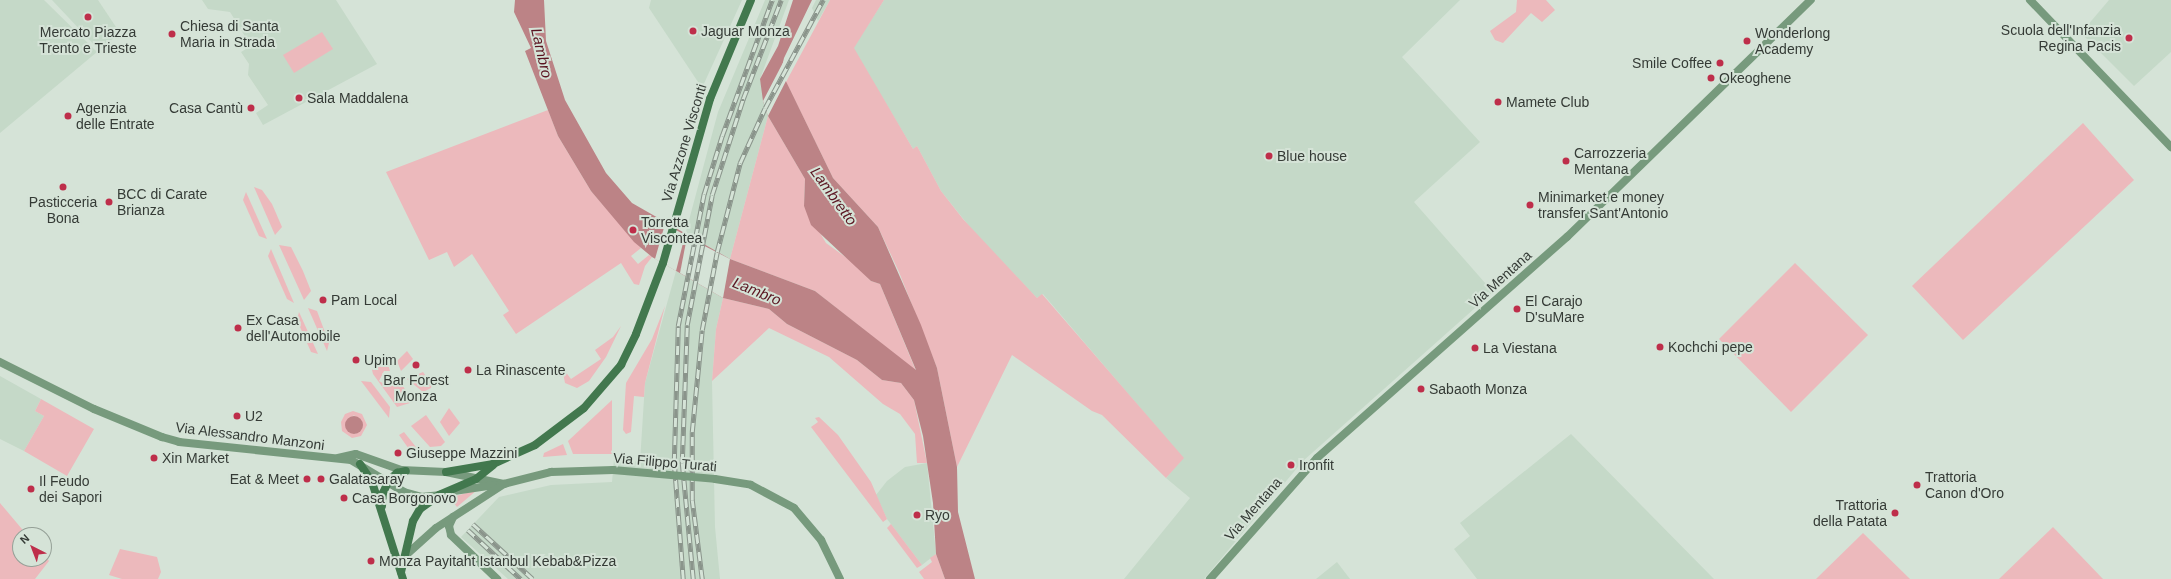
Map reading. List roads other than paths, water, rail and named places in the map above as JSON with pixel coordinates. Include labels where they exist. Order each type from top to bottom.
[{"type":"main road","name":"Via Azzone Visconti","points":[[446,472],[493,464],[535,445],[563,426],[610,379],[631,347],[663,263],[710,99],[751,0]]},
{"type":"main road","points":[[360,464],[372,482],[402,576]]},
{"type":"main road","points":[[402,576],[409,535],[420,509],[439,495],[454,491],[476,479],[493,464]]},
{"type":"main road","points":[[387,528],[382,501],[387,483],[397,473],[406,471]]},
{"type":"street","name":"Via Mentana","points":[[1210,579],[1317,458],[1567,237],[1811,0]]},
{"type":"street","points":[[2030,0],[2171,146]]},
{"type":"street","name":"Via Alessandro Manzoni","points":[[0,362],[94,409],[162,437],[179,442],[335,459],[360,464],[387,483],[413,495],[439,495]]},
{"type":"street","name":"Via Filippo Turati","points":[[335,459],[356,454],[406,471],[446,472],[504,484],[551,472],[613,470],[715,479],[751,485],[794,508],[821,540],[840,579]]},
{"type":"street","points":[[454,491],[504,484]]},
{"type":"street","points":[[406,555],[420,540],[504,484]]},
{"type":"street","points":[[453,517],[449,526],[455,540],[496,579]]},
{"type":"water","points":[[515,0],[544,0],[546,41],[565,100],[606,173],[632,203],[730,259],[815,291],[916,370],[880,284],[871,281],[811,225],[804,206],[805,179],[768,116],[763,101],[760,79],[778,46],[793,0],[812,0],[784,58],[781,71],[833,178],[878,227],[921,325],[937,368],[957,467],[958,512],[975,579],[945,579],[936,554],[933,503],[923,436],[914,400],[901,383],[882,380],[857,360],[787,324],[769,309],[723,298],[652,257],[634,242],[591,191],[558,136],[525,51],[531,48],[514,12]]},
{"type":"water","points":[[354,416],[360,419],[363,425],[360,431],[354,434],[348,431],[345,425],[348,419]]},
{"type":"railway","points":[[683,579],[674,463],[678,326],[704,194],[722,136],[772,0]]},
{"type":"railway","points":[[693,579],[682,463],[687,325],[712,195],[743,99],[781,0]]},
{"type":"railway","points":[[702,579],[692,500],[692,432],[702,330],[717,252],[740,163],[765,108],[823,0]]},
{"type":"railway","points":[[473,524],[533,579]]},
{"type":"railway","points":[[468,530],[521,579]]},
{"type":"place","name":"Mercato Piazza Trento e Trieste","points":[[88,17]]},
{"type":"place","name":"Jaguar Monza","points":[[693,31]]},
{"type":"place","name":"Chiesa di Santa Maria in Strada","points":[[172,34]]},
{"type":"place","name":"Scuola dell'Infanzia Regina Pacis","points":[[2129,38]]},
{"type":"place","name":"Wonderlong Academy","points":[[1747,41]]},
{"type":"place","name":"Smile Coffee","points":[[1720,63]]},
{"type":"place","name":"Okeoghene","points":[[1711,78]]},
{"type":"place","name":"Sala Maddalena","points":[[299,98]]},
{"type":"place","name":"Mamete Club","points":[[1498,102]]},
{"type":"place","name":"Casa Cantù","points":[[251,108]]},
{"type":"place","name":"Agenzia delle Entrate","points":[[68,116]]},
{"type":"place","name":"Blue house","points":[[1269,156]]},
{"type":"place","name":"Carrozzeria Mentana","points":[[1566,161]]},
{"type":"place","name":"Pasticceria Bona","points":[[63,187]]},
{"type":"place","name":"BCC di Carate Brianza","points":[[109,202]]},
{"type":"place","name":"Minimarket e money transfer Sant'Antonio","points":[[1530,205]]},
{"type":"place","name":"Torretta Viscontea","points":[[633,230]]},
{"type":"place","name":"Pam Local","points":[[323,300]]},
{"type":"place","name":"El Carajo D'suMare","points":[[1517,309]]},
{"type":"place","name":"Ex Casa dell'Automobile","points":[[238,328]]},
{"type":"place","name":"Kochchi pepe","points":[[1660,347]]},
{"type":"place","name":"La Viestana","points":[[1475,348]]},
{"type":"place","name":"Upim","points":[[356,360]]},
{"type":"place","name":"Bar Forest Monza","points":[[416,365]]},
{"type":"place","name":"La Rinascente","points":[[468,370]]},
{"type":"place","name":"Sabaoth Monza","points":[[1421,389]]},
{"type":"place","name":"U2","points":[[237,416]]},
{"type":"place","name":"Giuseppe Mazzini","points":[[398,453]]},
{"type":"place","name":"Xin Market","points":[[154,458]]},
{"type":"place","name":"Ironfit","points":[[1291,465]]},
{"type":"place","name":"Eat & Meet","points":[[307,479]]},
{"type":"place","name":"Galatasaray","points":[[321,479]]},
{"type":"place","name":"Trattoria Canon d'Oro","points":[[1917,485]]},
{"type":"place","name":"Il Feudo dei Sapori","points":[[31,489]]},
{"type":"place","name":"Casa Borgonovo","points":[[344,498]]},
{"type":"place","name":"Trattoria della Patata","points":[[1895,513]]},
{"type":"place","name":"Ryo","points":[[917,515]]},
{"type":"place","name":"Monza Payitaht Istanbul Kebab&Pizza","points":[[371,561]]},
{"type":"water label","name":"Lambro","points":[[542,53]]},
{"type":"water label","name":"Lambretto","points":[[834,196]]},
{"type":"water label","name":"Lambro","points":[[757,291]]}]
